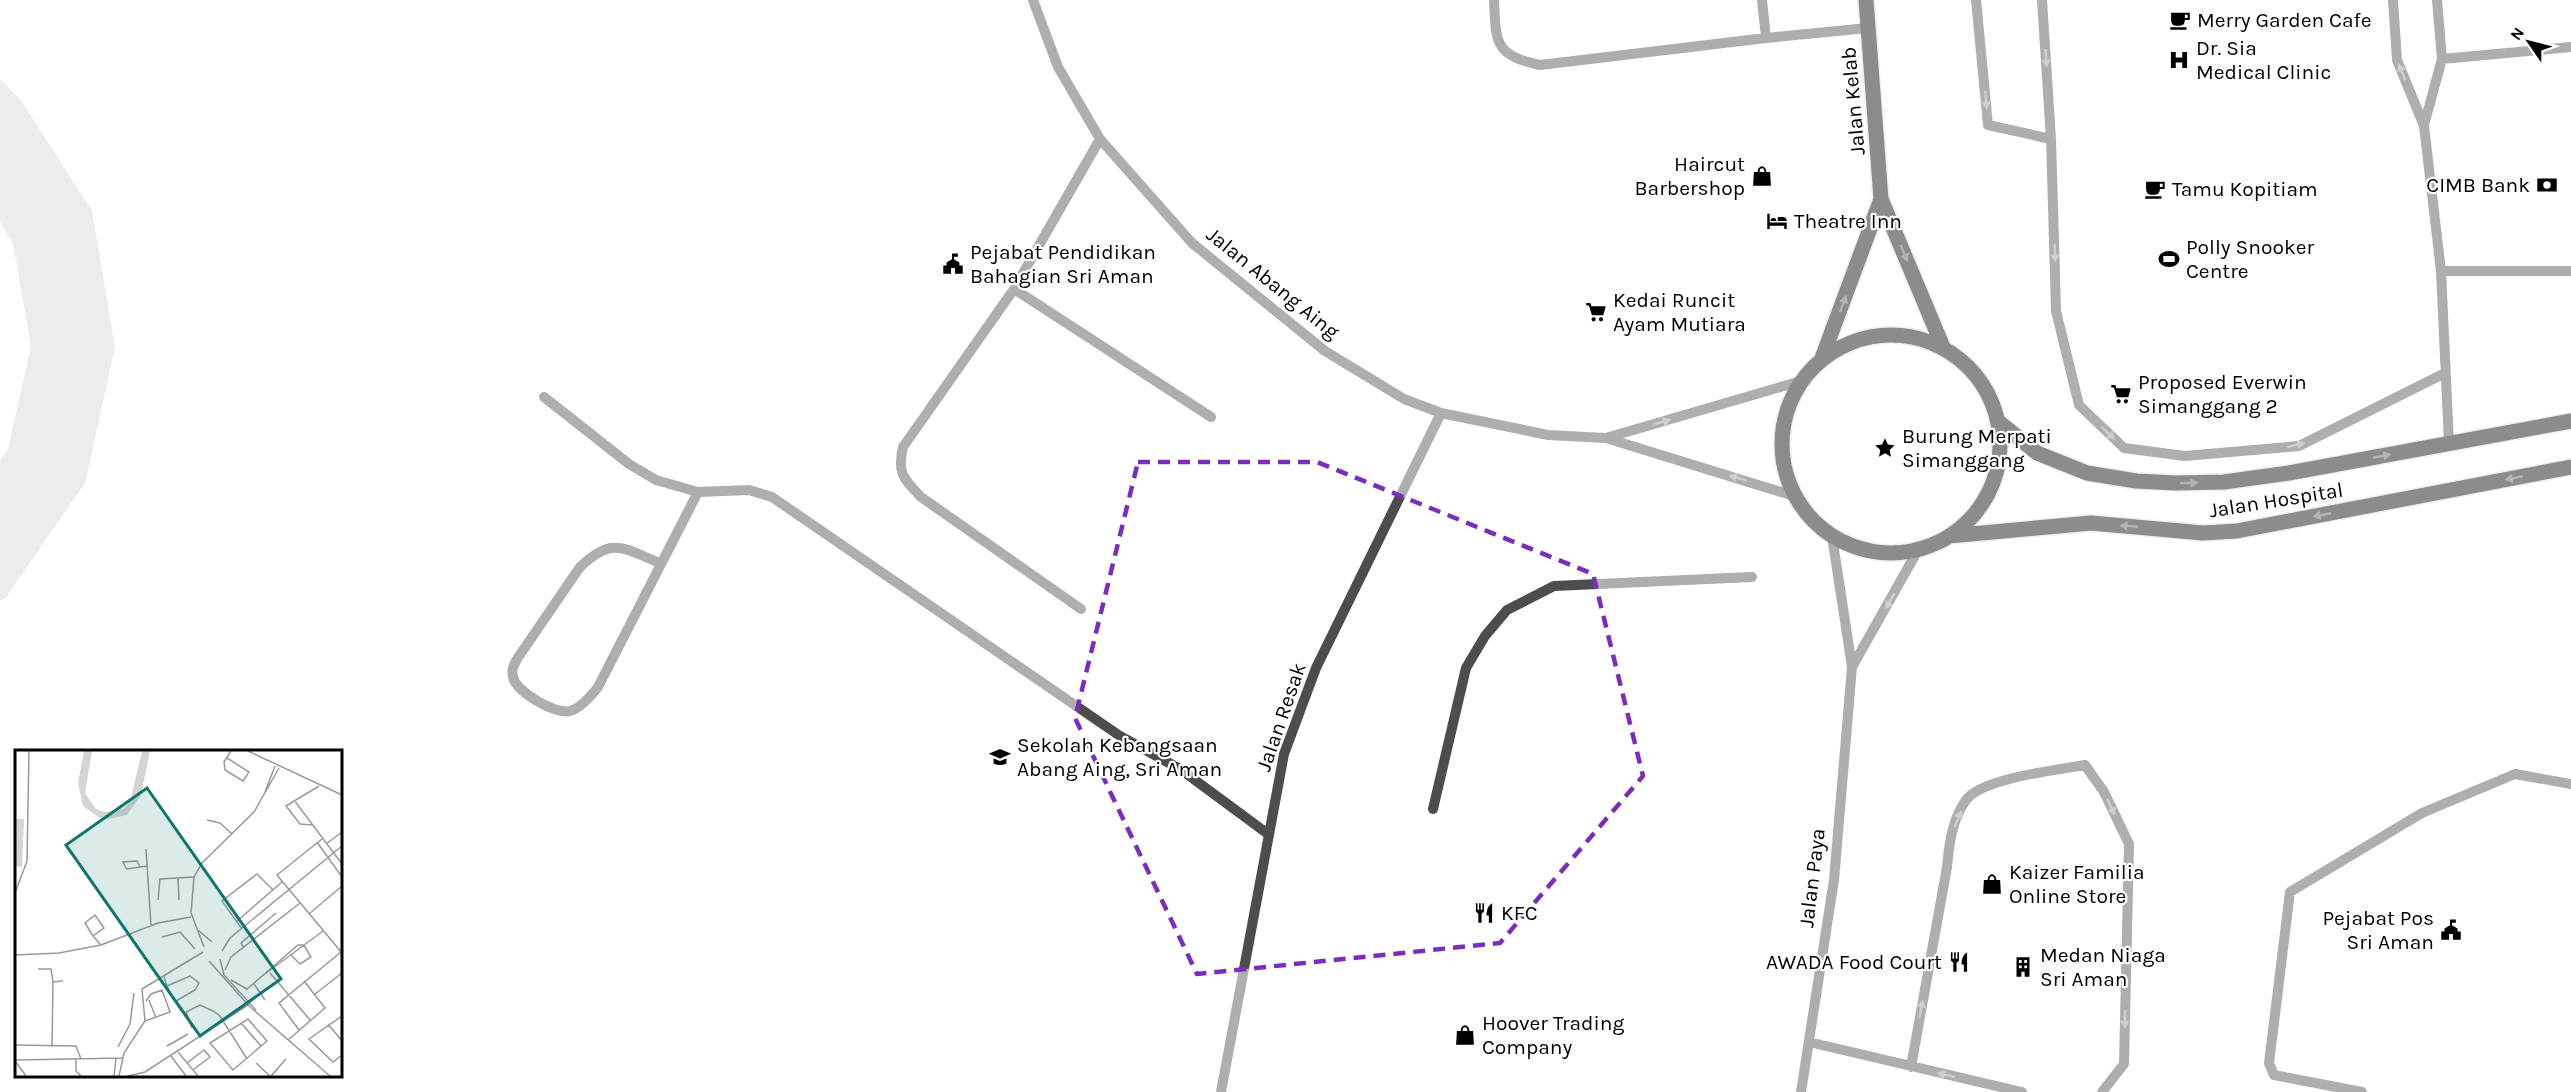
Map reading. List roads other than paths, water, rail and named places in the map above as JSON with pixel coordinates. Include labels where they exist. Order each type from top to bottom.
[{"type":"main road","name":"Jalan Kelab","points":[[1866,0],[1881,199],[1943,347]]},
{"type":"main road","name":"Jalan Kelab","points":[[1822,358],[1881,199]]},
{"type":"main road","points":[[1881,334],[1913,336],[1943,347],[1969,366],[1988,392],[1999,422],[2000,455],[1991,487],[1974,515],[1949,536],[1918,550],[1888,553],[1859,549],[1832,537],[1810,519],[1794,496],[1784,468],[1781,438],[1787,408],[1801,381],[1822,358],[1850,341],[1881,334]]},
{"type":"main road","name":"Jalan Hospital","points":[[1999,422],[2037,453],[2087,473],[2136,481],[2176,483],[2224,482],[2289,473],[2571,421]]},
{"type":"main road","name":"Jalan Hospital","points":[[1949,536],[2091,523],[2203,532],[2238,531],[2571,467]]},
{"type":"street","name":"Jalan Abang Aing","points":[[1033,0],[1058,67],[1100,139],[1192,243],[1325,351],[1404,399],[1441,412],[1548,435],[1606,438]]},
{"type":"street","points":[[1494,0],[1496,37],[1503,49],[1516,60],[1540,66],[1766,38],[1868,28]]},
{"type":"street","points":[[1762,0],[1766,38]]},
{"type":"street","points":[[1976,0],[1988,125],[2051,139]]},
{"type":"street","points":[[2042,0],[2051,139],[2056,311],[2079,405],[2124,448],[2185,456],[2299,446],[2445,373]]},
{"type":"street","points":[[2393,0],[2397,60],[2424,126],[2442,271],[2449,443]]},
{"type":"street","points":[[2424,126],[2442,58],[2437,0]]},
{"type":"street","points":[[2442,58],[2571,47]]},
{"type":"street","points":[[1081,609],[921,497],[904,479],[899,463],[903,447],[1014,289],[1100,139]]},
{"type":"street","points":[[2442,271],[2571,271]]},
{"type":"street","points":[[1014,289],[1211,417]]},
{"type":"street","points":[[1606,438],[1801,381]]},
{"type":"street","points":[[544,397],[629,464],[656,480],[698,492],[749,490],[772,496],[1120,736],[1180,769],[1268,834]]},
{"type":"street","name":"Jalan Resak","points":[[1221,1092],[1284,754],[1316,668],[1441,412]]},
{"type":"street","points":[[1606,438],[1794,496]]},
{"type":"street","points":[[660,563],[617,546],[602,549],[591,557],[580,567],[517,659],[513,668],[516,685],[525,694],[559,711],[568,712],[587,700],[598,687],[698,492]]},
{"type":"street","points":[[1832,537],[1852,667]]},
{"type":"street","points":[[1852,667],[1918,550]]},
{"type":"street","points":[[1433,809],[1466,668],[1485,636],[1507,610],[1554,586],[1752,577]]},
{"type":"street","name":"Jalan Paya","points":[[1801,1092],[1833,880],[1852,667]]},
{"type":"street","points":[[1911,1067],[1947,867],[1950,838],[1966,799],[1999,781],[2085,765],[2104,792],[2128,844],[2124,1064],[2102,1092]]},
{"type":"street","points":[[2362,1092],[2274,1075],[2269,1063],[2290,892],[2422,813],[2515,774],[2571,784]]},
{"type":"street","points":[[1809,1042],[2022,1092]]},
{"type":"place","name":"Merry Garden Cafe","points":[[2180,20]]},
{"type":"place","name":"Dr. Sia Medical Clinic","points":[[2179,60]]},
{"type":"place","name":"Haircut Barbershop","points":[[1762,176]]},
{"type":"place","name":"CIMB Bank","points":[[2547,185]]},
{"type":"place","name":"Tamu Kopitiam","points":[[2155,189]]},
{"type":"place","name":"Theatre Inn","points":[[1777,221]]},
{"type":"place","name":"Polly Snooker Centre","points":[[2169,259]]},
{"type":"place","name":"Pejabat Pendidikan Bahagian Sri Aman","points":[[953,264]]},
{"type":"place","name":"Kedai Runcit Ayam Mutiara","points":[[1596,312]]},
{"type":"place","name":"Proposed Everwin Simanggang 2","points":[[2121,394]]},
{"type":"place","name":"Burung Merpati Simanggang","points":[[1885,448]]},
{"type":"place","name":"Sekolah Kebangsaan Abang Aing, Sri Aman","points":[[1000,757]]},
{"type":"place","name":"Kaizer Familia Online Store","points":[[1992,884]]},
{"type":"place","name":"KFC","points":[[1484,913]]},
{"type":"place","name":"Pejabat Pos Sri Aman","points":[[2451,930]]},
{"type":"place","name":"AWADA Food Court","points":[[1959,962]]},
{"type":"place","name":"Medan Niaga Sri Aman","points":[[2023,967]]},
{"type":"place","name":"Hoover Trading Company","points":[[1465,1035]]}]
